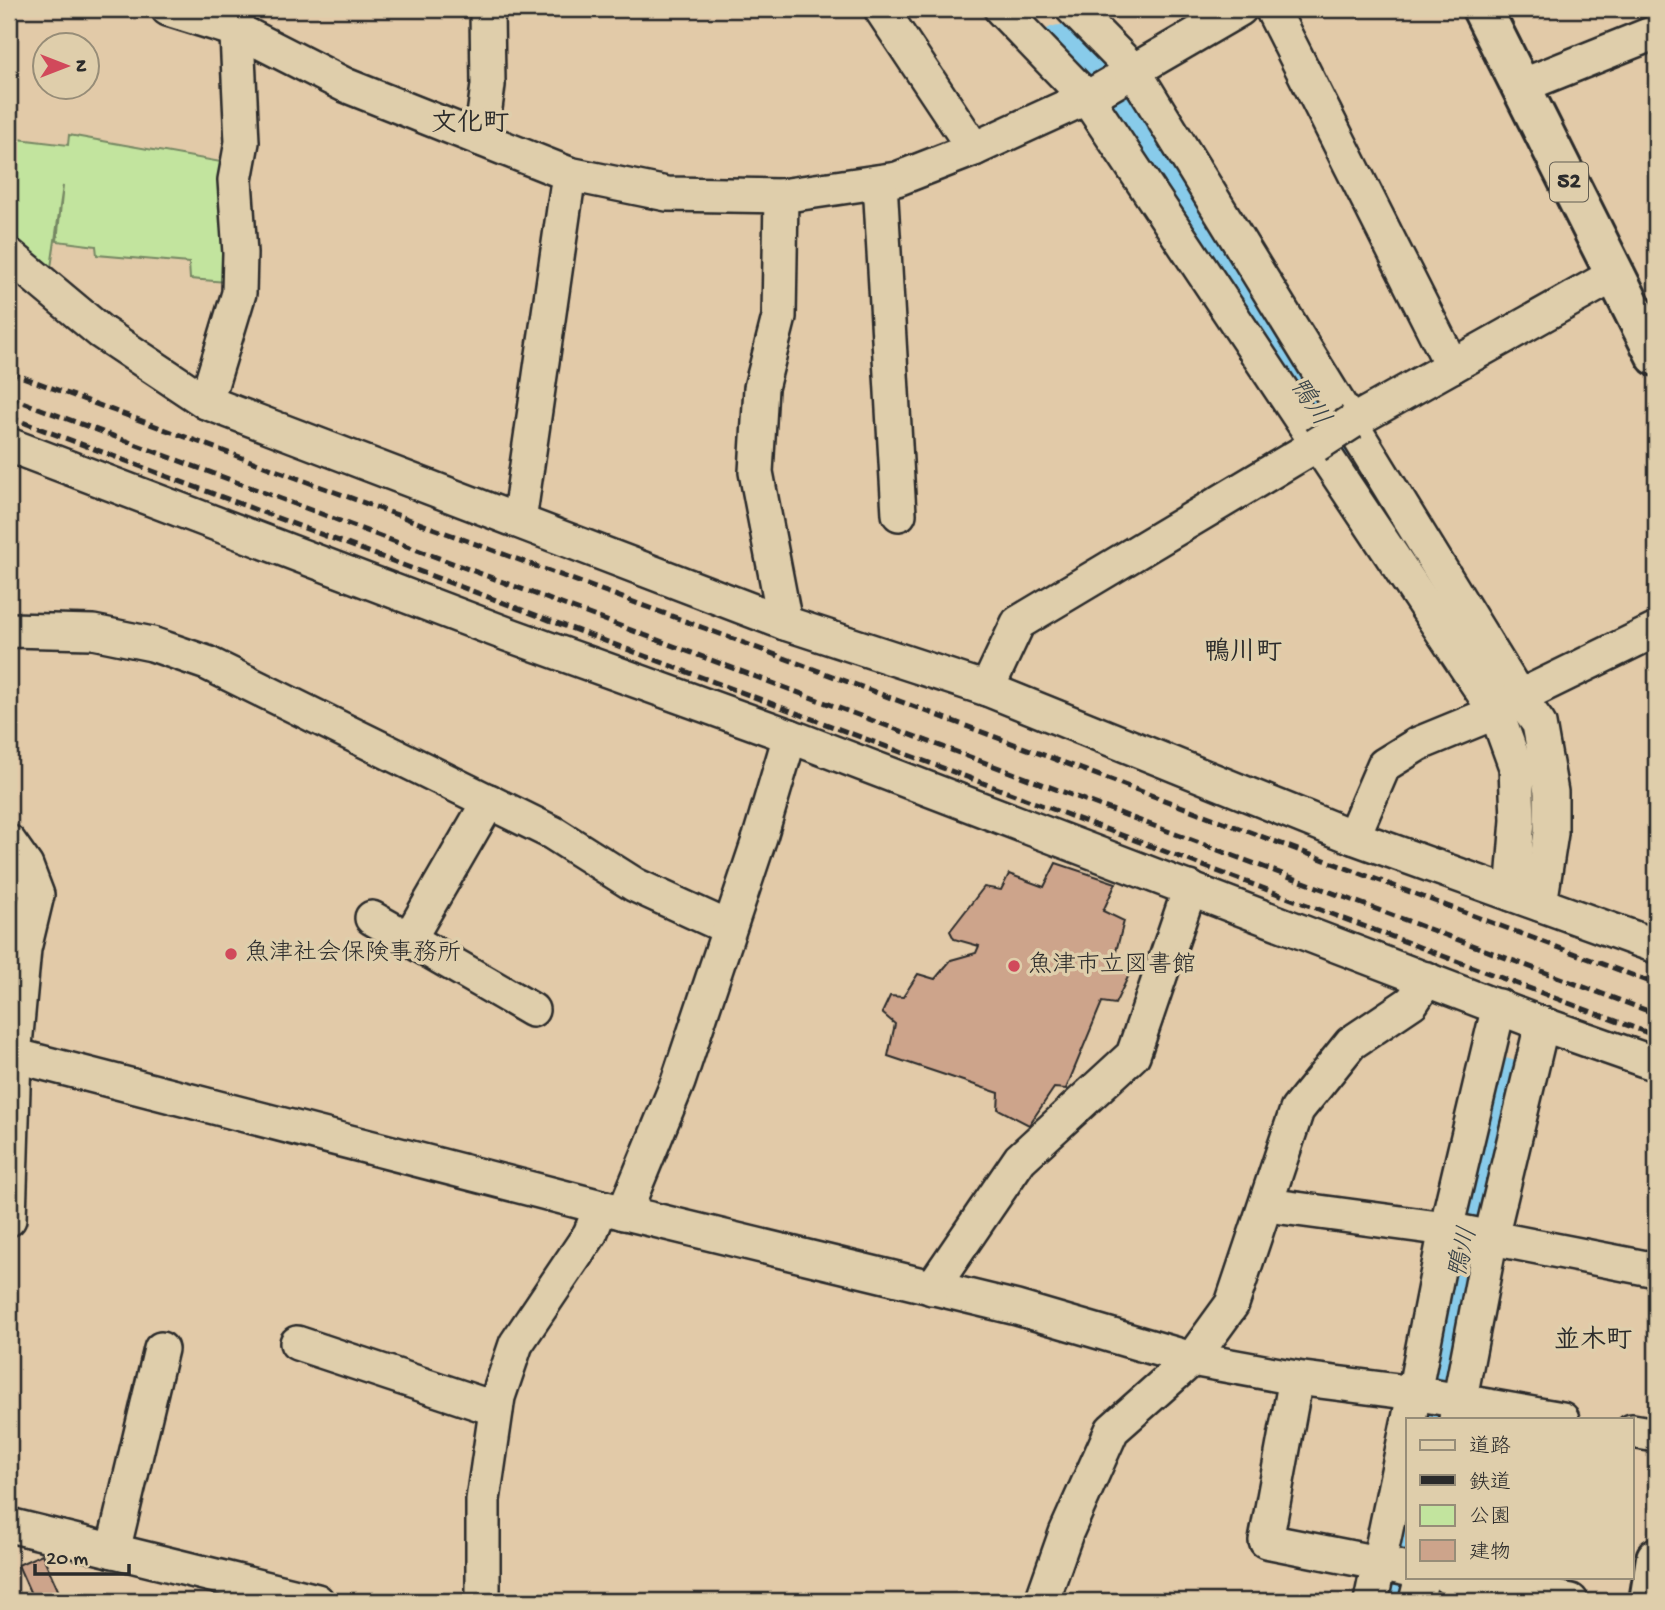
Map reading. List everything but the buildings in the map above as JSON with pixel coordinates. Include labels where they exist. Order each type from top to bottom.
[{"type":"main road","name":"52","points":[[1482,9],[1656,356]]},
{"type":"street","points":[[168,9],[237,20],[345,85],[569,174],[667,194],[781,196],[897,179],[974,149],[1089,96],[1240,9]]},
{"type":"street","points":[[481,139],[488,85],[487,9]]},
{"type":"street","points":[[881,9],[974,149]]},
{"type":"street","points":[[1001,9],[1089,96],[1507,704],[1539,724],[1551,792],[1551,833],[1526,899]]},
{"type":"street","points":[[1073,9],[1129,73],[1507,704]]},
{"type":"street","points":[[1272,9],[1452,366]]},
{"type":"street","points":[[206,402],[239,292],[236,180],[242,142],[237,20]]},
{"type":"street","points":[[1519,87],[1656,32]]},
{"type":"street","points":[[519,521],[569,174]]},
{"type":"street","points":[[880,182],[899,514]]},
{"type":"street","points":[[781,196],[779,317],[761,388],[755,472],[785,623]]},
{"type":"street","points":[[9,255],[101,332],[206,402],[785,623],[987,689],[1353,837],[1656,946]]},
{"type":"street","points":[[987,689],[1018,623],[1352,422],[1616,274]]},
{"type":"street","points":[[9,445],[507,634],[790,736],[1542,1024],[1656,1065]]},
{"type":"street","points":[[1353,837],[1384,765],[1418,744],[1507,704],[1656,629]]},
{"type":"street","points":[[9,630],[93,632],[152,644],[207,663],[553,833],[635,885],[729,928]]},
{"type":"street","points":[[483,1601],[483,1500],[498,1397],[516,1344],[590,1234],[612,1210],[678,1083],[760,837],[790,736]]},
{"type":"street","points":[[409,939],[489,801]]},
{"type":"street","points":[[9,842],[26,866],[37,895],[24,948],[12,1055],[9,1219]]},
{"type":"street","points":[[932,1288],[1020,1159],[1133,1055],[1190,888]]},
{"type":"street","points":[[372,918],[532,1010]]},
{"type":"street","points":[[1042,1601],[1066,1534],[1112,1430],[1192,1359],[1232,1304],[1297,1110],[1351,1043],[1412,1002],[1427,979]]},
{"type":"street","points":[[1458,1411],[1469,1233],[1499,1006]]},
{"type":"street","points":[[1410,1412],[1542,1024]]},
{"type":"street","points":[[12,1055],[612,1210],[1017,1308],[1192,1359],[1296,1378],[1410,1412],[1458,1411],[1549,1418]]},
{"type":"street","points":[[1267,1205],[1469,1233],[1656,1270]]},
{"type":"street","points":[[297,1343],[496,1409]]},
{"type":"street","points":[[113,1551],[161,1349]]},
{"type":"street","points":[[1296,1378],[1266,1541],[1393,1566]]},
{"type":"street","points":[[1634,1431],[1656,1435]]},
{"type":"street","points":[[1371,1601],[1393,1566],[1406,1448]]},
{"type":"street","points":[[9,1525],[317,1601]]},
{"type":"street","points":[[1416,1601],[1422,1578]]},
{"type":"street","points":[[1453,1578],[1572,1601]]},
{"type":"green space","points":[[69,135],[238,165],[239,283],[190,279],[189,263],[97,255],[96,246],[57,241],[63,186],[48,288],[9,254],[9,138],[68,145]]},
{"type":"waterway","name":"鴨川","points":[[1061,53],[1126,121],[1330,435]]},
{"type":"waterway","name":"鴨川","points":[[1428,1418],[1454,1290],[1502,1086]]},
{"type":"waterway","name":"鴨川","points":[[1390,1601],[1406,1528]]},
{"type":"railway","points":[[9,372],[704,628],[1656,984]]},
{"type":"railway","points":[[9,397],[1656,1014]]},
{"type":"railway","points":[[9,417],[1656,1036]]},
{"type":"place","name":"魚津社会保険事務所","points":[[231,954]]},
{"type":"place","name":"魚津市立図書館","points":[[1014,966]]},
{"type":"district","name":"文化町","points":[[470,125]]},
{"type":"district","name":"鴨川町","points":[[1243,654]]},
{"type":"district","name":"並木町","points":[[1593,1342]]}]
